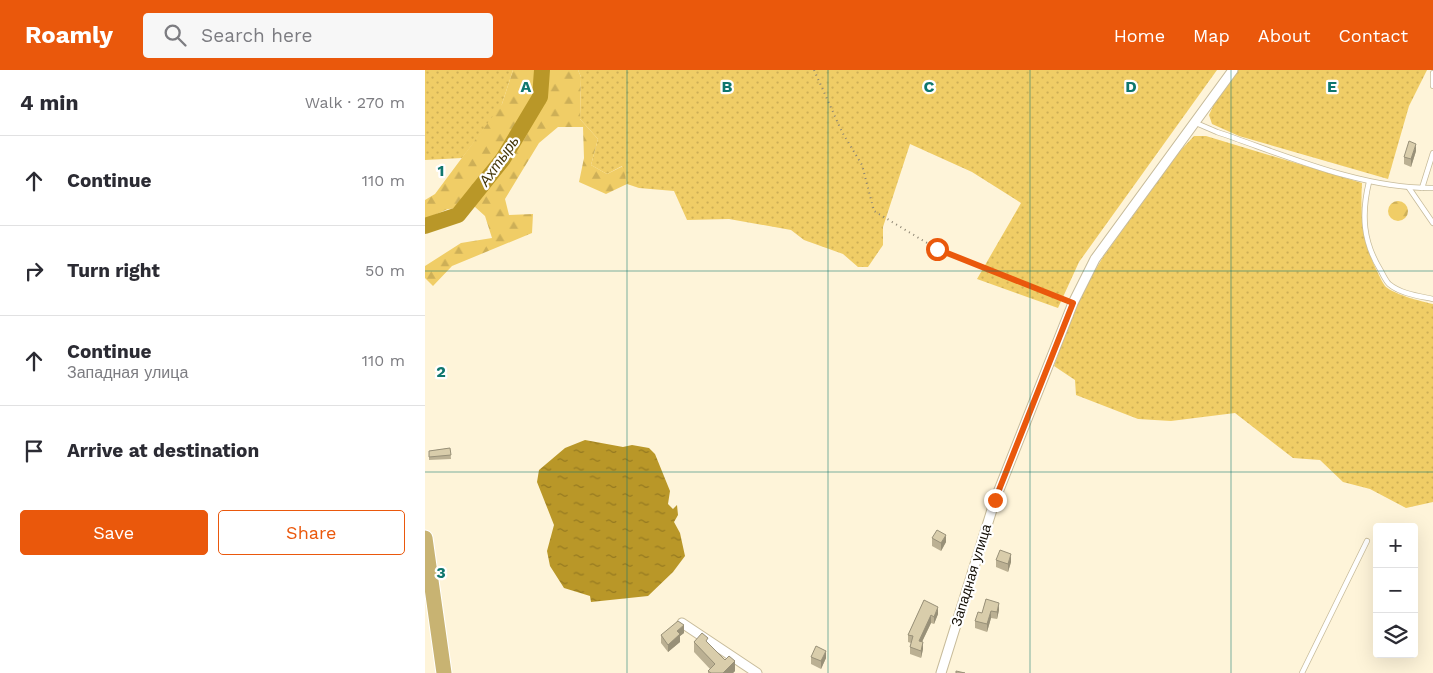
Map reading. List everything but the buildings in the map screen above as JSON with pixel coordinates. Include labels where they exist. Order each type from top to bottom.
[{"type":"highway","points":[[425,538],[444,673]]},
{"type":"street","name":"Западная улица","points":[[941,673],[995,500],[1073,303],[1095,259],[1233,70]]},
{"type":"street","points":[[681,623],[757,673]]},
{"type":"lane","points":[[1433,73],[1433,86]]},
{"type":"lane","points":[[1196,123],[1217,132],[1369,182],[1409,188],[1433,188]]},
{"type":"lane","points":[[1422,188],[1433,153]]},
{"type":"lane","points":[[1369,182],[1363,204],[1365,232],[1375,262],[1389,284],[1407,294],[1433,299]]},
{"type":"lane","points":[[1409,188],[1433,223]]},
{"type":"lane","points":[[1302,673],[1367,541]]},
{"type":"path","points":[[814,70],[842,132],[862,165],[874,210],[937,249],[1073,303]]},
{"type":"green space","points":[[425,70],[513,70],[501,107],[462,158],[425,160]]},
{"type":"green space","points":[[513,70],[578,70],[581,77],[580,119],[598,139],[591,165],[607,174],[623,166],[627,184],[606,194],[579,182],[584,158],[583,127],[558,127],[539,143],[505,199],[509,215],[533,214],[532,233],[452,266],[433,286],[425,278],[425,266],[461,243],[492,238],[485,216],[475,207],[448,209],[425,219],[425,200],[435,194],[502,104]]},
{"type":"green space","points":[[578,70],[1217,70],[1079,262],[1058,308],[977,279],[1021,203],[972,172],[910,144],[883,227],[883,245],[868,267],[858,267],[843,254],[804,240],[791,230],[729,219],[687,220],[674,191],[639,188],[627,184],[622,166],[607,174],[591,165],[598,139],[580,119],[581,77]]},
{"type":"green space","points":[[1236,70],[1427,70],[1409,106],[1388,179],[1239,136],[1212,124],[1209,115],[1218,95]]},
{"type":"green space","points":[[1194,136],[1206,136],[1362,183],[1362,218],[1366,240],[1373,262],[1383,282],[1386,287],[1396,293],[1433,304],[1433,502],[1406,508],[1370,489],[1343,482],[1320,460],[1293,458],[1235,413],[1171,421],[1138,419],[1076,395],[1075,380],[1054,366],[1077,301],[1103,257],[1179,152]]},
{"type":"green space","points":[[1398,201],[1405,204],[1408,211],[1405,218],[1398,221],[1391,218],[1388,211],[1391,204]]},
{"type":"water","points":[[585,440],[623,447],[632,445],[649,448],[655,454],[670,491],[668,504],[673,509],[677,505],[678,515],[674,522],[680,533],[685,556],[673,572],[648,596],[591,602],[590,596],[564,588],[550,566],[547,551],[554,525],[537,482],[539,470],[565,448]]},
{"type":"waterway","name":"Ахтырь","points":[[425,226],[458,215],[503,159],[540,97],[542,70]]},
{"type":"route","points":[[937,249],[1073,303],[995,500]]}]
